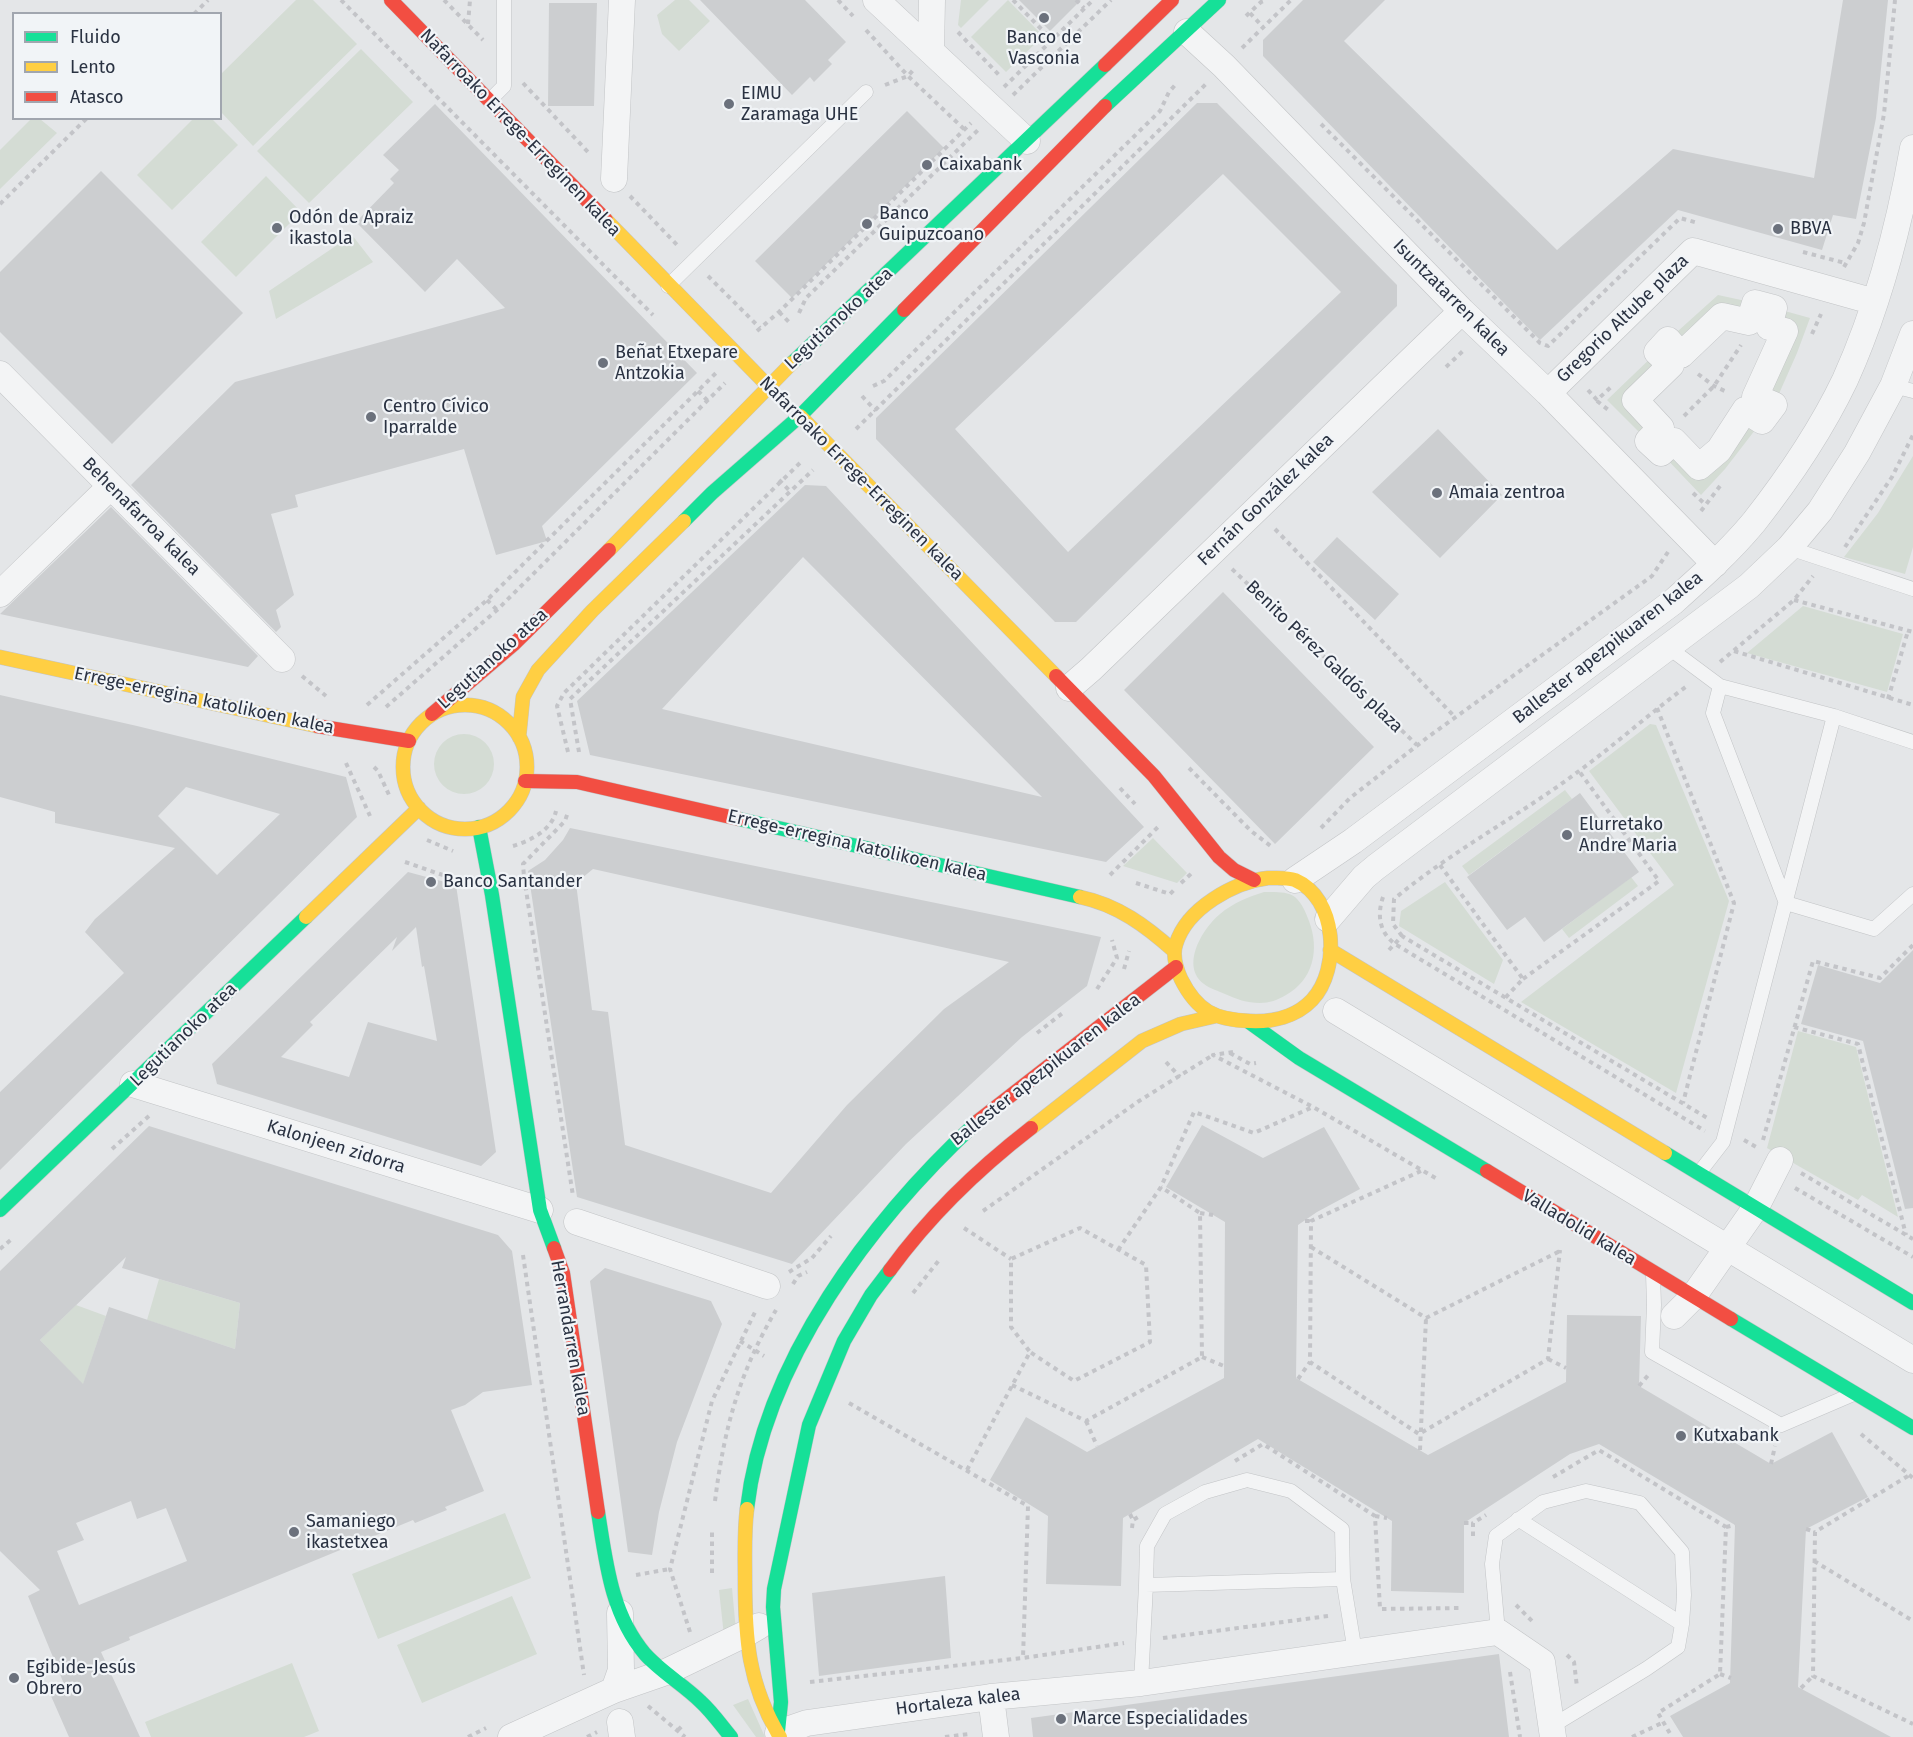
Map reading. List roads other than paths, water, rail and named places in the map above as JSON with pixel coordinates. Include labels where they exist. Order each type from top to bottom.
[{"type":"main road","name":"Nafarroako Errege-Erreginen kalea","points":[[391,0],[668,286],[773,390]]},
{"type":"main road","name":"Legutianoko atea","points":[[432,714],[514,644],[773,390],[799,356],[1028,141],[1172,0]]},
{"type":"main road","name":"Legutianoko atea","points":[[519,737],[523,697],[547,658],[1111,100],[1219,0]]},
{"type":"main road","name":"Nafarroako Errege-Erreginen kalea","points":[[796,412],[1154,776],[1219,857],[1234,870],[1254,880]]},
{"type":"main road","name":"Errege-erregina katolikoen kalea","points":[[0,657],[371,736],[409,741]]},
{"type":"main road","points":[[464,705],[480,707],[496,713],[509,723],[519,737],[525,751],[527,766],[525,781],[521,792],[509,810],[500,818],[479,827],[453,827],[440,823],[418,808],[409,793],[404,776],[404,758],[409,741],[418,726],[432,714],[447,707],[464,705]]},
{"type":"main road","name":"Errege-erregina katolikoen kalea","points":[[525,781],[570,781],[1105,903],[1146,926],[1174,951]]},
{"type":"main road","name":"Legutianoko atea","points":[[0,1210],[418,808]]},
{"type":"main road","name":"Herrandarren kalea","points":[[479,827],[540,1210],[563,1274],[607,1571],[620,1612],[632,1637],[647,1656],[703,1703],[730,1737]]},
{"type":"main road","points":[[1268,878],[1295,880],[1306,886],[1320,900],[1328,919],[1330,950],[1326,975],[1315,998],[1304,1008],[1269,1021],[1249,1022],[1216,1016],[1202,1009],[1190,997],[1176,967],[1174,951],[1188,922],[1225,891],[1254,880],[1268,878]]},
{"type":"main road","points":[[1330,950],[1913,1303]]},
{"type":"main road","name":"Ballester apezpikuaren kalea","points":[[747,1634],[744,1606],[748,1495],[767,1422],[789,1369],[824,1307],[873,1236],[919,1179],[951,1145],[981,1118],[1176,967]]},
{"type":"main road","name":"Ballester apezpikuaren kalea","points":[[779,1736],[781,1702],[774,1589],[809,1425],[844,1341],[871,1295],[902,1253],[949,1199],[982,1167],[1087,1082],[1149,1038],[1180,1024],[1216,1016]]},
{"type":"main road","name":"Valladolid kalea","points":[[1249,1022],[1299,1058],[1913,1428]]},
{"type":"main road","points":[[747,1634],[758,1694],[779,1736]]},
{"type":"street","points":[[614,179],[622,0]]},
{"type":"street","points":[[876,0],[1028,141]]},
{"type":"street","points":[[931,51],[932,0]]},
{"type":"street","name":"Isuntzatarren kalea","points":[[1187,32],[1224,66],[1462,311],[1548,393],[1676,544],[1715,564]]},
{"type":"street","name":"Ballester apezpikuaren kalea","points":[[1295,880],[1362,834],[1673,602],[1715,564],[1753,522],[1816,430],[1844,382],[1862,339],[1890,255],[1913,148]]},
{"type":"street","name":"Gregorio Altube plaza","points":[[1548,393],[1693,251],[1836,289],[1875,302]]},
{"type":"street","points":[[1755,303],[1774,308],[1769,327],[1785,331],[1755,396],[1774,405],[1762,421],[1745,410],[1719,450],[1699,467],[1674,441],[1661,453],[1648,441],[1661,428],[1635,400],[1671,365],[1657,352],[1668,340],[1681,355],[1722,316],[1749,322],[1755,303]]},
{"type":"street","name":"Fernán González kalea","points":[[1069,688],[1462,311]]},
{"type":"street","name":"Ballester apezpikuaren kalea","points":[[1328,919],[1364,877],[1376,867],[1669,648],[1749,586],[1789,548],[1820,511],[1903,388],[1913,334]]},
{"type":"street","name":"Behenafarroa kalea","points":[[0,374],[282,659]]},
{"type":"street","points":[[0,594],[103,479]]},
{"type":"street","points":[[1336,1011],[1913,1360]]},
{"type":"street","name":"Kalonjeen zidorra","points":[[133,1084],[540,1210]]},
{"type":"street","points":[[1674,1316],[1693,1297],[1756,1207],[1776,1168]]},
{"type":"street","points":[[577,1222],[767,1286]]},
{"type":"street","points":[[614,1690],[621,1670],[620,1612]]},
{"type":"street","points":[[511,1737],[614,1690],[666,1672],[703,1655],[747,1634],[774,1616]]},
{"type":"street","points":[[1498,1632],[1542,1662],[1553,1732]]},
{"type":"street","name":"Hortaleza kalea","points":[[779,1736],[807,1723],[991,1697],[1141,1683],[1498,1632]]},
{"type":"street","points":[[991,1697],[996,1737]]},
{"type":"lane","points":[[489,101],[504,86],[504,0]]},
{"type":"lane","points":[[668,286],[866,92]]},
{"type":"lane","points":[[1789,548],[1913,589]]},
{"type":"lane","points":[[1669,648],[1720,686],[1834,716],[1913,742]]},
{"type":"lane","points":[[1720,686],[1713,713],[1786,903]]},
{"type":"lane","points":[[1699,1173],[1724,1136],[1834,716]]},
{"type":"lane","points":[[1786,903],[1874,929],[1913,894]]},
{"type":"lane","points":[[1653,1272],[1652,1352],[1782,1425],[1855,1393]]},
{"type":"lane","points":[[1141,1683],[1147,1546],[1165,1514],[1205,1492],[1247,1480],[1291,1491],[1342,1528],[1343,1579],[1354,1652]]},
{"type":"lane","points":[[1498,1632],[1492,1564],[1496,1536],[1543,1502],[1586,1491],[1640,1503],[1682,1552],[1684,1596],[1678,1647],[1553,1732]]},
{"type":"lane","points":[[1518,1519],[1682,1624]]},
{"type":"lane","points":[[1146,1585],[1343,1579]]},
{"type":"place","name":"Banco de Vasconia","points":[[1044,18]]},
{"type":"place","name":"EIMU Zaramaga UHE","points":[[729,104]]},
{"type":"place","name":"Caixabank","points":[[927,165]]},
{"type":"place","name":"Banco Guipuzcoano","points":[[867,224]]},
{"type":"place","name":"Odón de Apraiz ikastola","points":[[277,228]]},
{"type":"place","name":"BBVA","points":[[1778,229]]},
{"type":"place","name":"Beñat Etxepare Antzokia","points":[[603,363]]},
{"type":"place","name":"Centro Cívico Iparralde","points":[[371,417]]},
{"type":"place","name":"Amaia zentroa","points":[[1437,493]]},
{"type":"place","name":"Elurretako Andre Maria","points":[[1567,835]]},
{"type":"place","name":"Banco Santander","points":[[431,882]]},
{"type":"place","name":"Kutxabank","points":[[1681,1436]]},
{"type":"place","name":"Samaniego ikastetxea","points":[[294,1532]]},
{"type":"place","name":"Egibide-Jesús Obrero","points":[[14,1678]]},
{"type":"place","name":"Marce Especialidades","points":[[1061,1719]]}]
